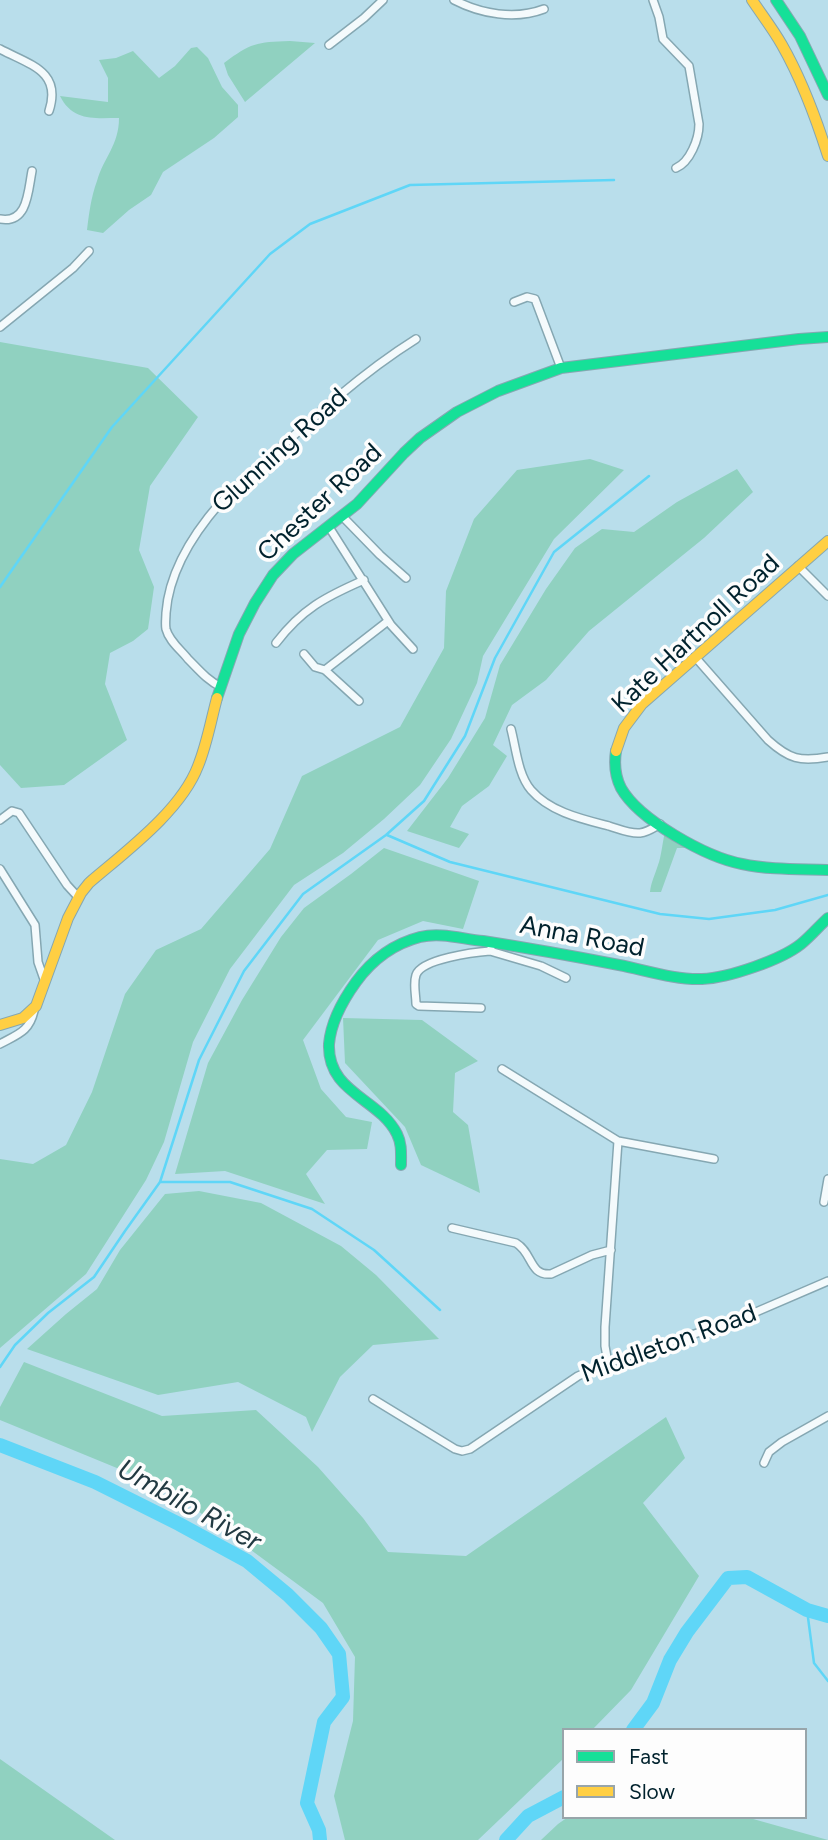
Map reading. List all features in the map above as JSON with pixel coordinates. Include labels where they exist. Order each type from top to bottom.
[{"type":"main road","points":[[752,0],[784,48],[799,77],[828,156]]},
{"type":"main road","points":[[776,0],[800,36],[828,94]]},
{"type":"main road","name":"Chester Road","points":[[34,1010],[78,897],[89,883],[163,815],[189,784],[198,767],[232,649],[271,576],[291,555],[365,498],[410,447],[475,402],[503,388],[561,368],[828,337]]},
{"type":"main road","name":"Kate Hartnoll Road","points":[[828,541],[633,715],[624,727],[615,758],[615,771],[620,788],[632,803],[702,851],[729,861],[769,868],[828,870]]},
{"type":"main road","name":"Anna Road","points":[[401,1165],[403,1149],[397,1133],[381,1114],[346,1087],[334,1069],[330,1055],[330,1037],[340,1007],[365,969],[395,946],[431,935],[491,947],[514,945],[678,977],[702,979],[727,975],[785,954],[801,944],[828,918]]},
{"type":"main road","points":[[0,1024],[17,1021],[34,1010]]},
{"type":"street","points":[[329,45],[383,0]]},
{"type":"street","points":[[454,0],[502,14],[530,14],[544,9]]},
{"type":"street","points":[[653,0],[663,39],[689,66],[699,124],[689,157],[676,168]]},
{"type":"street","points":[[0,48],[47,76],[53,97],[49,111]]},
{"type":"street","points":[[0,219],[9,220],[22,212],[32,171]]},
{"type":"street","points":[[0,327],[73,268],[89,251]]},
{"type":"street","points":[[514,302],[527,297],[536,299],[561,368]]},
{"type":"street","name":"Glunning Road","points":[[221,687],[205,677],[170,639],[167,632],[165,623],[169,590],[178,567],[220,503],[349,388],[416,339]]},
{"type":"street","points":[[343,517],[406,578]]},
{"type":"street","points":[[330,527],[388,621],[413,649]]},
{"type":"street","points":[[798,566],[828,596]]},
{"type":"street","points":[[276,643],[302,613],[329,596],[363,580]]},
{"type":"street","points":[[325,670],[388,621]]},
{"type":"street","points":[[304,654],[315,667],[325,670],[359,701]]},
{"type":"street","points":[[696,657],[768,740],[780,750],[801,760],[828,757]]},
{"type":"street","points":[[511,729],[520,768],[528,787],[547,803],[577,817],[628,832],[646,832],[660,824]]},
{"type":"street","points":[[0,820],[12,811],[19,813],[67,885],[78,897]]},
{"type":"street","points":[[0,869],[35,925],[38,962],[46,982]]},
{"type":"street","points":[[0,886],[7,879]]},
{"type":"street","points":[[481,1008],[419,1006],[416,1004],[415,976],[420,968],[430,963],[491,947],[566,978]]},
{"type":"street","points":[[0,1044],[27,1028],[34,1010]]},
{"type":"street","points":[[502,1069],[618,1141],[714,1159]]},
{"type":"street","points":[[608,1363],[605,1327],[618,1141]]},
{"type":"street","points":[[824,1202],[828,1179]]},
{"type":"street","points":[[452,1228],[516,1243],[525,1249],[535,1270],[546,1275],[592,1255],[611,1250]]},
{"type":"street","name":"Middleton Road","points":[[373,1399],[449,1446],[466,1450],[475,1447],[574,1378],[608,1363],[742,1318],[828,1282]]},
{"type":"street","points":[[764,1462],[769,1452],[782,1442],[828,1416]]},
{"type":"green space","points":[[290,41],[315,43],[245,102],[228,75],[224,63],[254,45]]},
{"type":"green space","points":[[197,47],[208,58],[222,87],[238,105],[238,117],[214,138],[163,172],[151,195],[103,233],[87,230],[95,187],[117,136],[119,118],[85,117],[71,110],[60,96],[108,102],[108,78],[99,60],[116,58],[133,51],[159,78],[175,66],[191,48]]},
{"type":"green space","points":[[0,342],[148,368],[198,417],[150,486],[139,550],[154,587],[148,629],[133,641],[110,653],[105,684],[127,740],[64,785],[21,788],[0,765]]},
{"type":"green space","points":[[590,459],[624,470],[554,539],[483,656],[477,683],[451,739],[420,785],[384,819],[343,853],[294,885],[230,969],[193,1042],[164,1142],[146,1180],[86,1274],[0,1348],[0,1159],[33,1164],[66,1145],[92,1092],[125,994],[156,950],[201,929],[270,849],[302,776],[400,727],[444,648],[446,591],[474,519],[517,470]]},
{"type":"green space","points":[[737,469],[753,492],[704,538],[589,631],[546,680],[512,705],[493,745],[507,756],[489,786],[462,806],[450,827],[469,834],[459,848],[407,831],[448,778],[485,718],[500,665],[546,589],[575,548],[602,529],[634,532],[677,502]]},
{"type":"green space","points":[[665,831],[686,848],[677,848],[661,892],[650,892],[660,858]]},
{"type":"green space","points":[[384,848],[479,881],[463,929],[423,921],[378,940],[303,1040],[321,1089],[346,1117],[372,1122],[367,1149],[327,1150],[306,1174],[325,1204],[225,1171],[175,1174],[208,1063],[242,1000],[281,937],[304,908]]},
{"type":"green space","points":[[343,1018],[422,1020],[478,1061],[455,1073],[453,1112],[468,1125],[480,1193],[421,1165],[405,1127],[345,1063]]},
{"type":"green space","points":[[199,1191],[261,1203],[341,1246],[376,1275],[439,1339],[373,1345],[340,1377],[312,1432],[306,1417],[238,1382],[158,1395],[27,1349],[97,1289],[120,1250],[165,1194]]},
{"type":"green space","points":[[24,1362],[162,1416],[256,1410],[318,1467],[363,1518],[388,1552],[466,1556],[666,1417],[685,1458],[643,1503],[699,1576],[631,1690],[594,1728],[562,1728],[562,1760],[478,1840],[345,1840],[334,1796],[353,1721],[355,1657],[323,1603],[168,1489],[0,1420],[0,1407]]},
{"type":"green space","points":[[0,1759],[115,1840],[0,1840]]},
{"type":"green space","points":[[565,1819],[753,1819],[828,1840],[541,1840]]},
{"type":"waterway","points":[[0,587],[112,427],[270,254],[310,224],[410,185],[614,180]]},
{"type":"waterway","points":[[0,1367],[15,1345],[48,1313],[94,1277],[160,1182],[199,1060],[244,971],[303,894],[386,835],[424,801],[465,736],[495,658],[554,552],[649,476]]},
{"type":"waterway","points":[[387,835],[450,862],[660,914],[709,919],[775,910],[828,895]]},
{"type":"waterway","points":[[161,1182],[230,1182],[312,1209],[374,1250],[440,1310]]},
{"type":"waterway","name":"Umbilo River","points":[[0,1445],[95,1482],[247,1561],[288,1595],[321,1628],[339,1654],[343,1697],[324,1722],[307,1803],[319,1830],[320,1840]]},
{"type":"waterway","name":"Umbilo River","points":[[634,1728],[653,1703],[670,1660],[687,1632],[728,1578],[747,1577],[807,1610],[828,1616]]},
{"type":"waterway","points":[[807,1610],[814,1663],[828,1681]]},
{"type":"waterway","name":"Umbilo River","points":[[506,1840],[528,1816],[562,1798]]},
{"type":"traffic: fast","points":[[776,0],[800,36],[828,95]]},
{"type":"traffic: fast","points":[[217,698],[239,634],[273,575],[293,554],[357,504],[420,438],[457,412],[498,391],[561,368],[828,337]]},
{"type":"traffic: fast","points":[[616,751],[615,770],[621,788],[642,812],[675,835],[710,854],[742,864],[828,870]]},
{"type":"traffic: fast","points":[[401,1165],[397,1134],[389,1122],[345,1085],[336,1074],[329,1044],[335,1019],[351,989],[369,967],[392,949],[420,937],[444,936],[568,955],[671,976],[702,979],[739,972],[781,956],[801,944],[828,918]]},
{"type":"traffic: slow","points":[[752,0],[779,39],[796,72],[828,156]]},
{"type":"traffic: slow","points":[[616,751],[624,728],[642,704],[828,541]]},
{"type":"traffic: slow","points":[[0,1025],[23,1018],[36,1006],[68,918],[81,893],[166,815],[190,783],[204,749],[217,698]]}]
